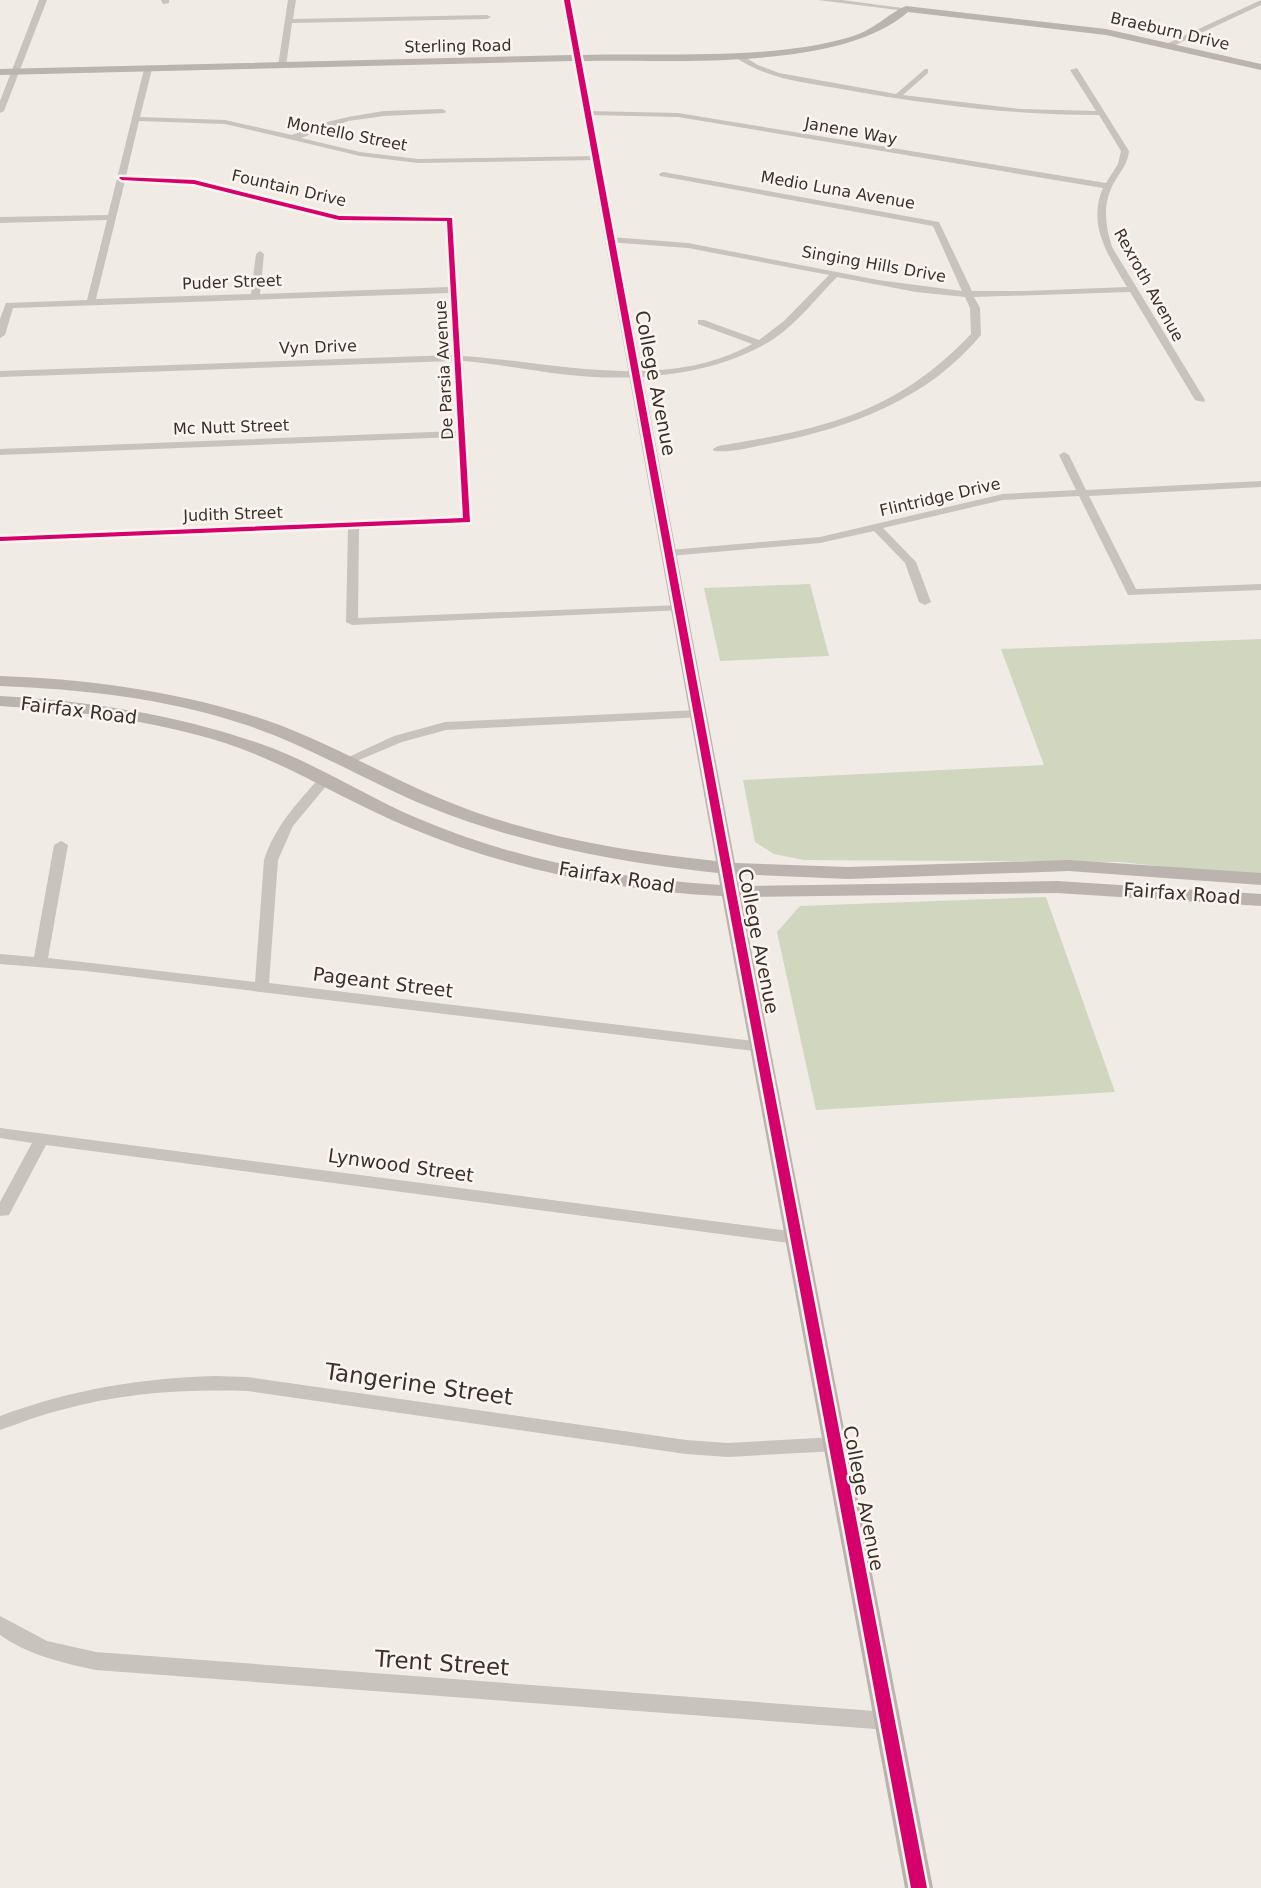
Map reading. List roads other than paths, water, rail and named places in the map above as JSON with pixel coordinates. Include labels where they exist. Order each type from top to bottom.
[{"type":"street","points":[[0,111],[43,0]]},
{"type":"street","points":[[282,66],[292,0]]},
{"type":"street","name":"College Avenue","points":[[567,0],[731,892],[919,1888]]},
{"type":"street","name":"Braeburn Drive","points":[[822,0],[1085,29],[1261,67]]},
{"type":"street","points":[[1168,45],[1261,2]]},
{"type":"street","name":"Sterling Road","points":[[0,72],[738,55],[804,49],[840,42],[883,27],[906,9]]},
{"type":"street","points":[[289,21],[487,17]]},
{"type":"street","points":[[738,55],[755,67],[777,75],[899,95],[1015,113],[1103,113]]},
{"type":"street","points":[[91,302],[148,69]]},
{"type":"street","points":[[899,95],[925,71]]},
{"type":"street","name":"Rexroth Avenue","points":[[1074,71],[1125,151],[1123,165],[1108,186],[1101,212],[1103,233],[1133,289],[1200,400]]},
{"type":"street","points":[[293,138],[342,118],[442,111]]},
{"type":"street","name":"Janene Way","points":[[588,113],[678,115],[1108,186]]},
{"type":"street","name":"Montello Street","points":[[136,119],[210,120],[360,154],[418,161],[596,158]]},
{"type":"street","name":"Medio Luna Avenue","points":[[663,174],[936,224],[975,308],[976,335],[953,362],[907,394],[852,421],[787,439],[719,449]]},
{"type":"street","name":"Fountain Drive","points":[[122,177],[194,182],[339,218],[450,219]]},
{"type":"street","points":[[0,220],[112,217]]},
{"type":"street","name":"De Parsia Avenue","points":[[450,219],[467,520]]},
{"type":"street","name":"Singing Hills Drive","points":[[611,240],[673,243],[914,289],[969,294],[1133,289]]},
{"type":"street","points":[[255,297],[260,254]]},
{"type":"street","name":"Vyn Drive","points":[[0,374],[459,358],[507,361],[574,372],[636,372],[707,362],[760,343],[780,330],[835,274]]},
{"type":"street","name":"Puder Street","points":[[0,335],[9,305],[455,290]]},
{"type":"street","points":[[701,322],[760,343]]},
{"type":"street","name":"Mc Nutt Street","points":[[0,452],[463,434]]},
{"type":"street","points":[[1064,455],[1132,593],[1261,587]]},
{"type":"street","name":"Flintridge Drive","points":[[670,553],[779,545],[877,528],[974,502],[1082,491],[1261,484]]},
{"type":"street","name":"Judith Street","points":[[0,539],[467,520]]},
{"type":"street","points":[[354,525],[352,622],[680,608]]},
{"type":"street","points":[[877,528],[910,562],[925,602]]},
{"type":"street","name":"Fairfax Road","points":[[0,681],[70,685],[166,699],[265,726],[348,760],[433,802],[522,832],[620,854],[822,873],[1041,865],[1133,868],[1261,879]]},
{"type":"street","name":"Fairfax Road","points":[[0,701],[108,712],[188,728],[258,750],[326,779],[414,823],[508,855],[600,877],[731,892],[826,895],[1046,886],[1149,890],[1261,900]]},
{"type":"street","points":[[348,760],[398,738],[445,726],[699,714]]},
{"type":"street","points":[[262,987],[271,860],[275,845],[283,829],[326,779]]},
{"type":"street","points":[[40,961],[61,845]]},
{"type":"street","name":"Pageant Street","points":[[0,959],[40,961],[762,1047]]},
{"type":"street","name":"Lynwood Street","points":[[0,1133],[797,1238]]},
{"type":"street","points":[[3,1211],[42,1138]]},
{"type":"street","name":"Tangerine Street","points":[[0,1423],[76,1398],[117,1389],[207,1382],[247,1384],[686,1447],[728,1450],[836,1444]]},
{"type":"street","name":"Trent Street","points":[[0,1624],[34,1645],[64,1656],[96,1661],[888,1721]]}]
